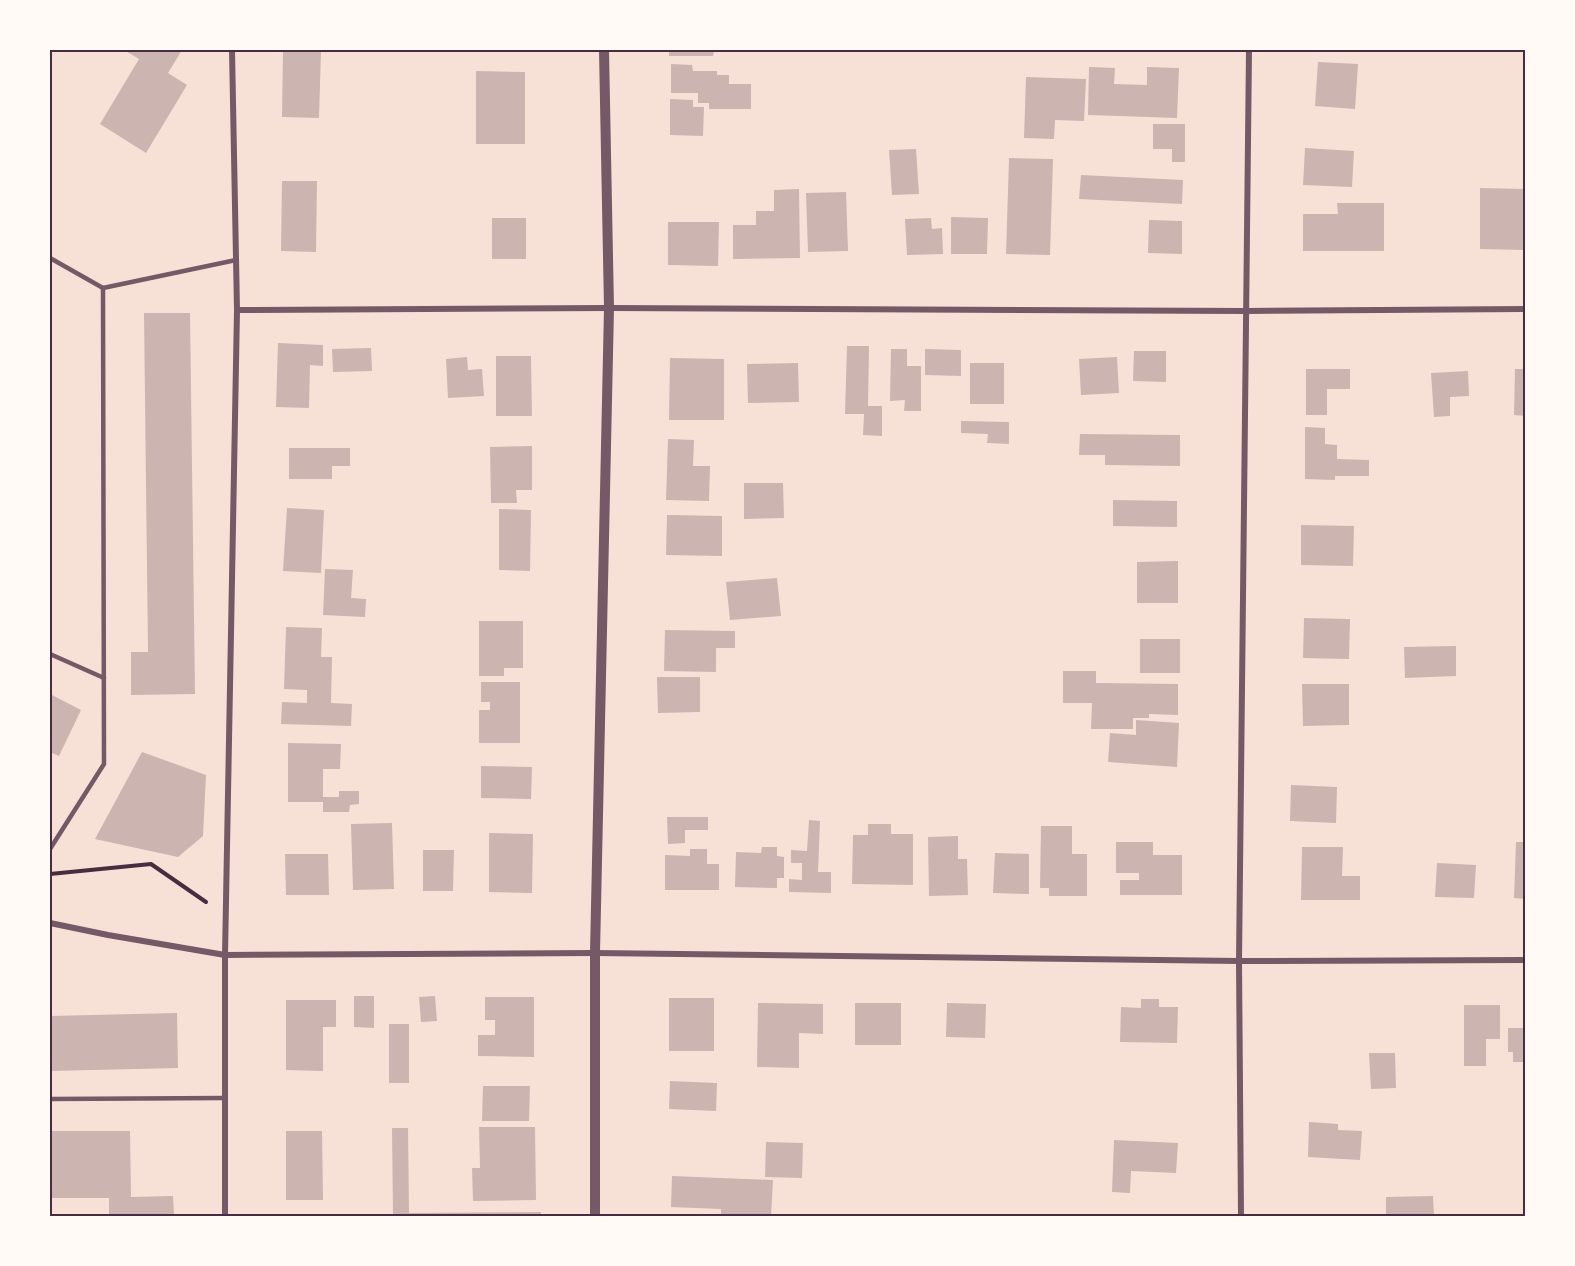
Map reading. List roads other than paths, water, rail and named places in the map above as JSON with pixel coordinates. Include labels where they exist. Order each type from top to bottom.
[{"type":"street","points":[[225,1216],[225,954],[237,310],[232,50]]},
{"type":"street","points":[[596,1216],[595,953],[609,308],[604,50]]},
{"type":"street","points":[[1241,1216],[1239,961],[1249,50]]},
{"type":"street","points":[[237,310],[1526,309]]},
{"type":"street","points":[[50,923],[225,954],[595,953],[1239,961],[1526,960]]},
{"type":"lane","points":[[50,258],[103,288],[236,260]]},
{"type":"lane","points":[[50,849],[105,764],[103,288]]},
{"type":"lane","points":[[50,654],[104,678]]},
{"type":"lane","points":[[50,1099],[224,1098]]}]
